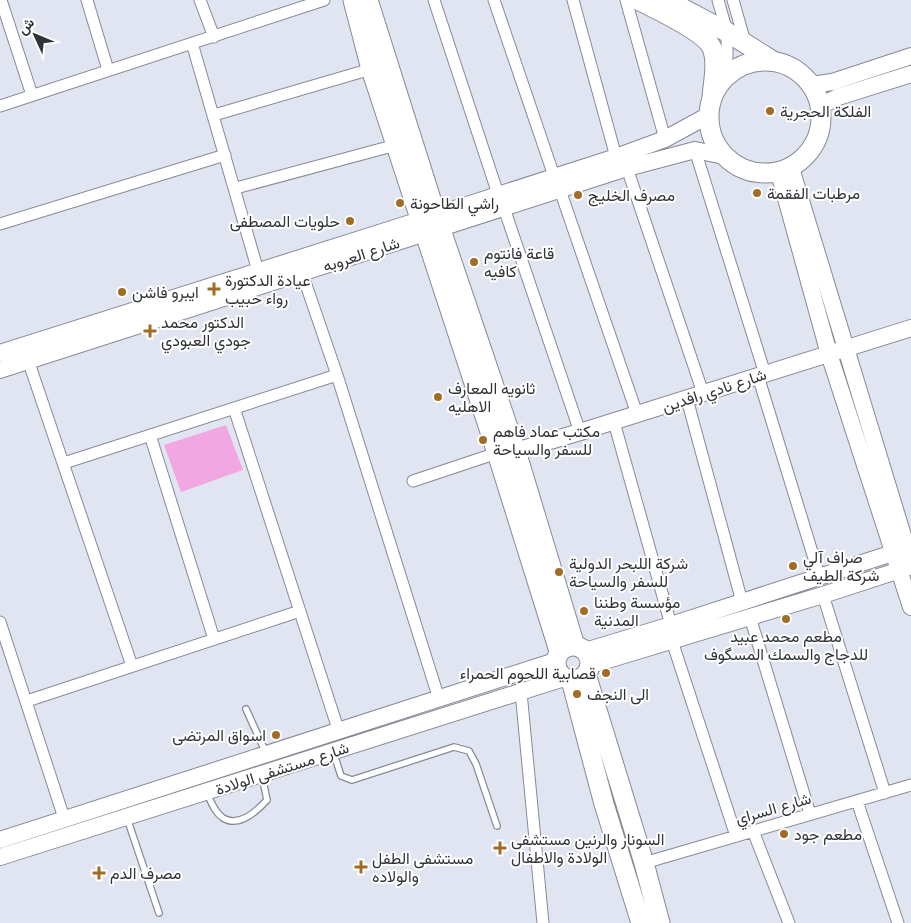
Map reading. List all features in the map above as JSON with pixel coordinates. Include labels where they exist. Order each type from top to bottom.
[{"type":"main road","points":[[353,0],[371,70],[396,145],[431,224]]},
{"type":"main road","points":[[368,0],[431,224],[573,663],[644,863],[660,923]]},
{"type":"main road","points":[[638,0],[694,30],[706,39],[712,47],[715,62],[709,126],[715,142],[724,156],[735,166],[748,171],[785,171],[801,160],[815,142],[820,120],[818,95],[812,85],[798,71],[787,65],[774,61],[755,60],[737,66],[727,77],[711,106]]},
{"type":"main road","points":[[666,0],[727,32],[774,61]]},
{"type":"main road","points":[[812,85],[832,82],[911,56]]},
{"type":"main road","points":[[820,106],[838,97],[911,74]]},
{"type":"main road","name":"شارع العروبه","points":[[621,162],[665,139],[711,106]]},
{"type":"main road","name":"شارع العروبه","points":[[0,370],[302,273],[431,224],[621,162],[695,150],[724,156]]},
{"type":"main road","points":[[785,171],[837,352],[905,558],[911,607]]},
{"type":"main road","name":"شارع العروبه","points":[[0,353],[258,271],[431,224]]},
{"type":"main road","name":"شارع نادي رافدين","points":[[506,452],[614,422],[911,328]]},
{"type":"main road","points":[[573,663],[671,625],[742,602],[820,578],[905,558]]},
{"type":"main road","points":[[573,663],[672,642],[823,595],[905,558]]},
{"type":"main road","points":[[573,663],[604,804],[641,923]]},
{"type":"main road","name":"شارع مستشفى الولادة","points":[[0,840],[65,821],[440,699],[573,663]]},
{"type":"main road","name":"شارع مستشفى الولادة","points":[[0,857],[521,692],[573,663]]},
{"type":"main road","points":[[237,765],[241,782]]},
{"type":"street","points":[[1,0],[32,95]]},
{"type":"street","points":[[87,0],[108,70]]},
{"type":"street","points":[[200,0],[214,37]]},
{"type":"street","points":[[0,106],[324,0]]},
{"type":"street","points":[[434,0],[580,432]]},
{"type":"street","points":[[494,0],[637,414]]},
{"type":"street","points":[[573,0],[621,162],[703,394]]},
{"type":"street","points":[[626,0],[665,139]]},
{"type":"street","points":[[718,0],[727,32],[727,77]]},
{"type":"street","points":[[733,0],[744,42]]},
{"type":"street","points":[[192,43],[236,188],[258,271]]},
{"type":"street","points":[[214,115],[371,70]]},
{"type":"street","points":[[236,188],[396,145]]},
{"type":"street","points":[[695,150],[820,578]]},
{"type":"street","points":[[0,224],[225,154]]},
{"type":"street","points":[[302,273],[338,375],[440,699]]},
{"type":"street","points":[[28,360],[132,666]]},
{"type":"street","points":[[64,463],[338,375]]},
{"type":"street","points":[[686,399],[742,602]]},
{"type":"street","points":[[234,408],[339,732]]},
{"type":"street","points":[[614,422],[671,625]]},
{"type":"street","points":[[150,435],[214,639]]},
{"type":"street","points":[[413,481],[506,452]]},
{"type":"street","points":[[823,595],[885,793]]},
{"type":"street","points":[[26,701],[300,611]]},
{"type":"street","points":[[750,617],[810,814]]},
{"type":"street","points":[[0,625],[65,821]]},
{"type":"street","points":[[672,642],[736,836]]},
{"type":"street","points":[[521,692],[543,923]]},
{"type":"street","name":"شارع السراي","points":[[644,863],[911,785]]},
{"type":"street","points":[[857,801],[898,923]]},
{"type":"street","points":[[753,831],[789,923]]},
{"type":"lane","points":[[246,709],[267,755]]},
{"type":"lane","points":[[333,752],[341,776],[352,780],[454,747],[469,751],[476,764],[497,826]]},
{"type":"lane","points":[[206,792],[216,812],[224,819],[237,822],[258,811],[267,800],[262,775]]},
{"type":"lane","points":[[127,817],[159,913]]},
{"type":"shaded area","points":[[226,425],[243,470],[181,492],[164,445]]},
{"type":"place","name":"الفلكة الحجرية","points":[[770,111]]},
{"type":"place","name":"مرطبات الفقمة","points":[[757,193]]},
{"type":"place","name":"مصرف الخليج","points":[[578,195]]},
{"type":"place","name":"راشي الطاحونة","points":[[400,203]]},
{"type":"place","name":"حلويات المصطفى","points":[[350,221]]},
{"type":"place","name":"قاعة فانتوم كافيه","points":[[474,262]]},
{"type":"place","name":"عيادة الدكتورة رواء حبيب","points":[[214,289]]},
{"type":"place","name":"ايبرو فاشن","points":[[122,292]]},
{"type":"place","name":"الدكتور محمد جودي العبودي","points":[[150,331]]},
{"type":"place","name":"ثانويه المعارف الاهليه","points":[[438,397]]},
{"type":"place","name":"مكتب عماد فاهم للسفر والسياحة","points":[[483,440]]},
{"type":"place","name":"صراف آلي شركة الطيف","points":[[793,566]]},
{"type":"place","name":"شركة اللبحر الدولية للسفر والسياحة","points":[[559,572]]},
{"type":"place","name":"مؤسسة وطننا المدنية","points":[[584,611]]},
{"type":"place","name":"مطعم محمد عبيد للدجاج والسمك المسگوف","points":[[786,619]]},
{"type":"place","name":"قصابية اللحوم الحمراء","points":[[606,673]]},
{"type":"place","name":"الى النجف","points":[[577,694]]},
{"type":"place","name":"اسواق المرتضى","points":[[276,735]]},
{"type":"place","name":"مطعم جود","points":[[784,834]]},
{"type":"place","name":"السونار والرنين مستشفى الولادة والاطفال","points":[[500,848]]},
{"type":"place","name":"مستشفى الطفل والولاده","points":[[361,867]]},
{"type":"place","name":"مصرف الدم","points":[[99,873]]}]
